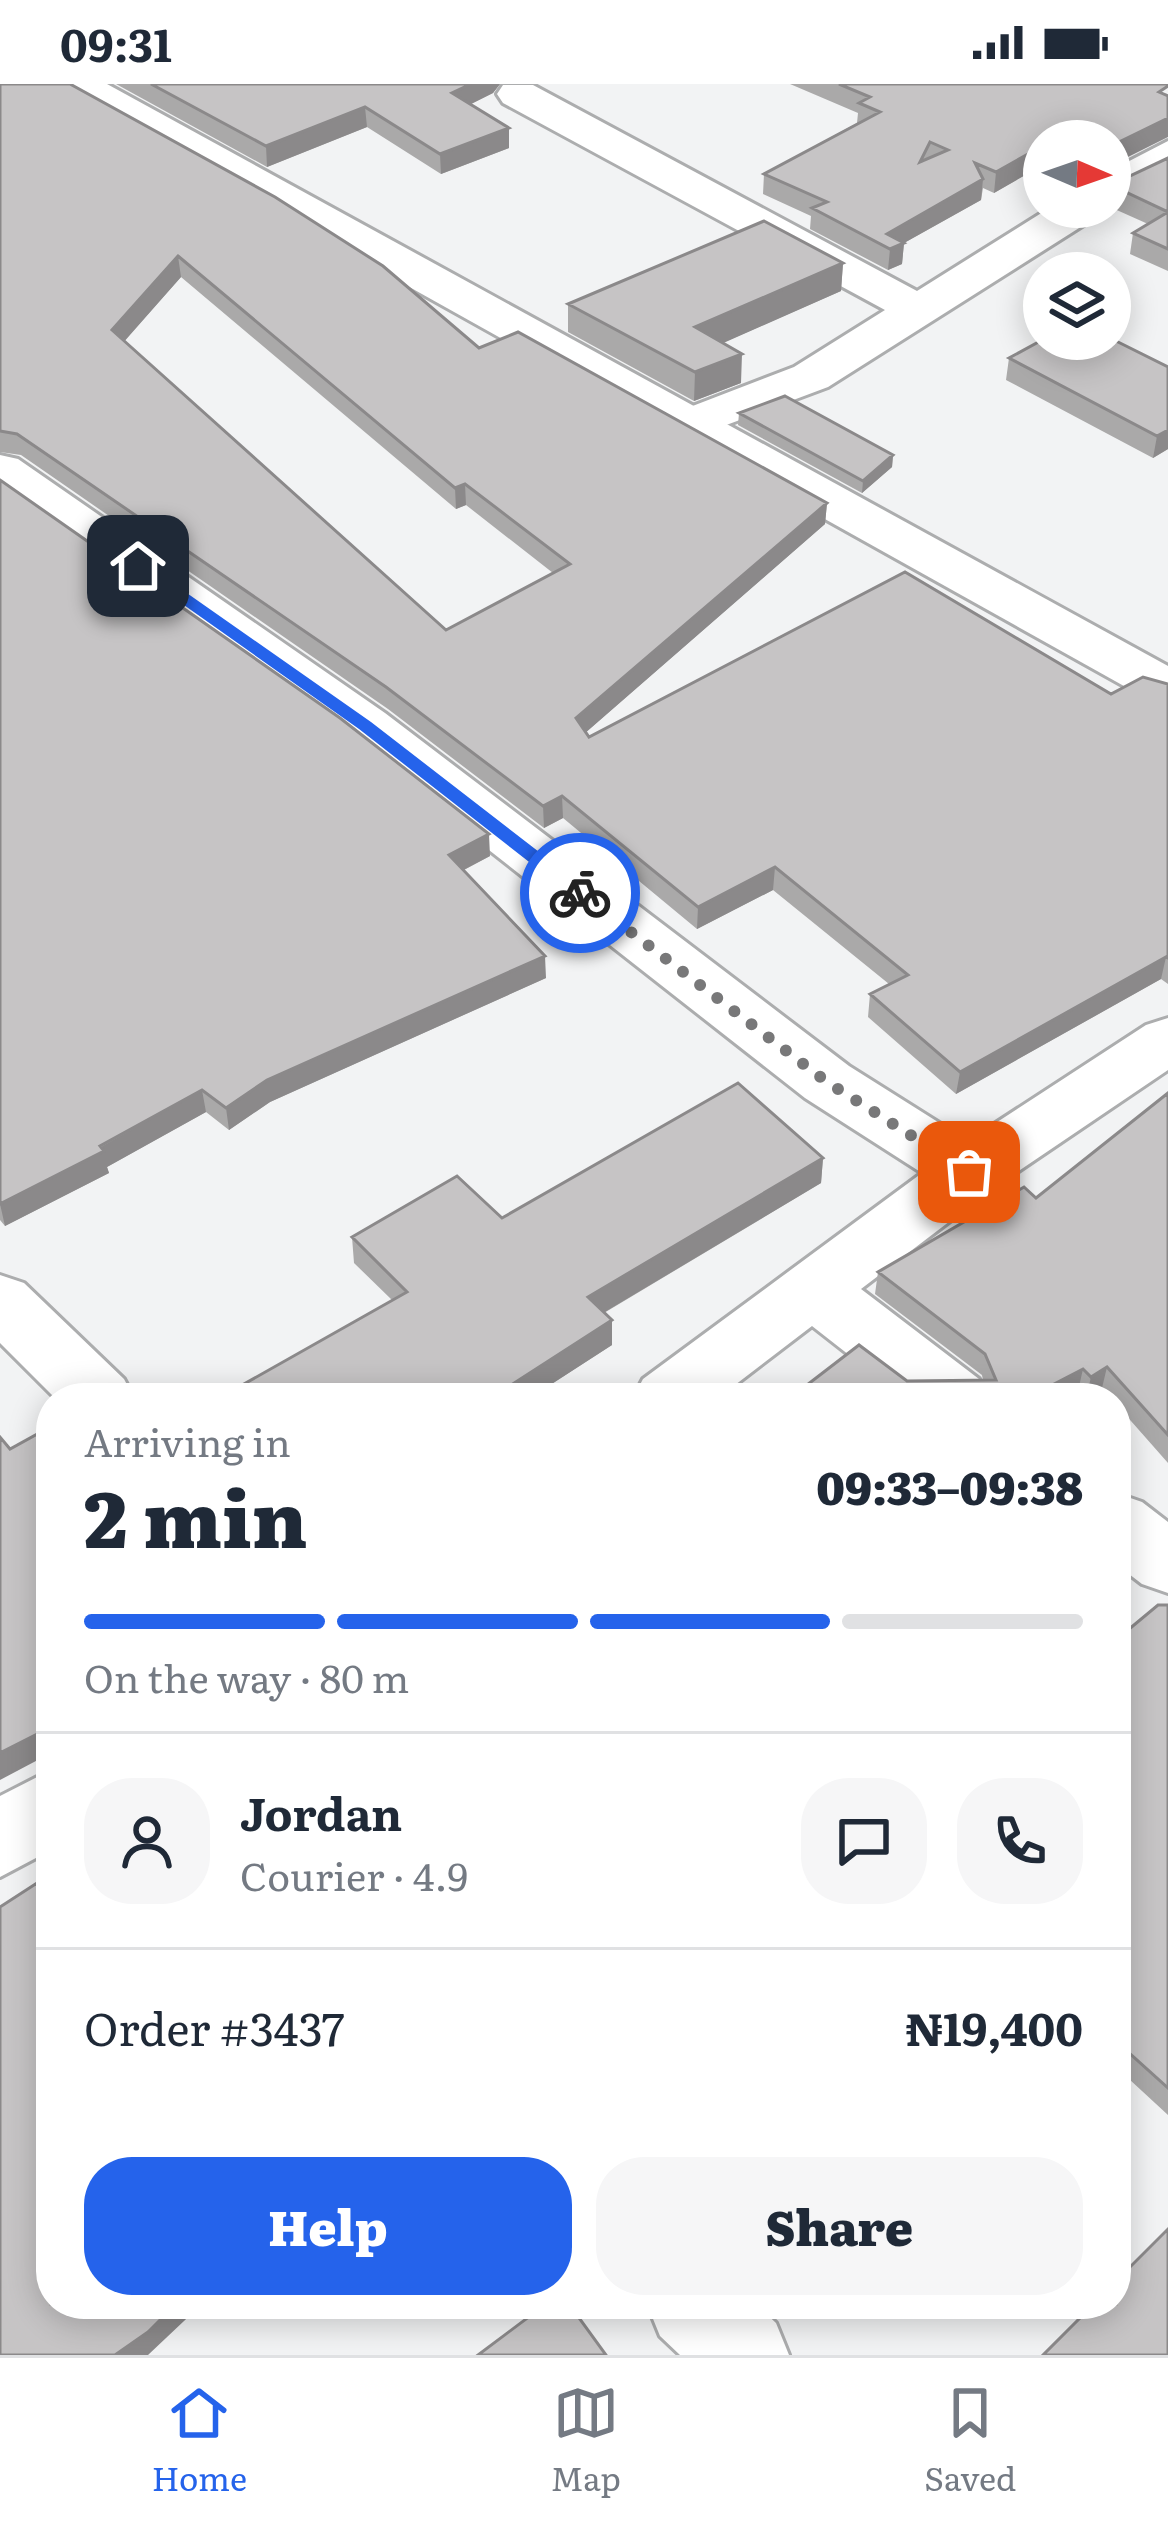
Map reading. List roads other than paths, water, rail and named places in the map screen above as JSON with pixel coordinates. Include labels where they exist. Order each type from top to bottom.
[{"type":"street","points":[[77,84],[479,311],[694,422],[1168,688]]},
{"type":"street","points":[[588,89],[518,94],[917,309]]},
{"type":"street","points":[[1131,177],[1168,154]]},
{"type":"street","points":[[694,422],[812,377],[1048,228]]},
{"type":"street","points":[[0,470],[365,725],[827,1082],[969,1172]]},
{"type":"street","points":[[689,1383],[969,1172],[1168,1040]]},
{"type":"street","points":[[815,1291],[935,1383]]},
{"type":"street","points":[[0,1301],[84,1383]]},
{"type":"street","points":[[1131,1535],[1168,1563]]},
{"type":"street","points":[[0,1841],[36,1816]]},
{"type":"street","points":[[708,2319],[745,2355]]}]
